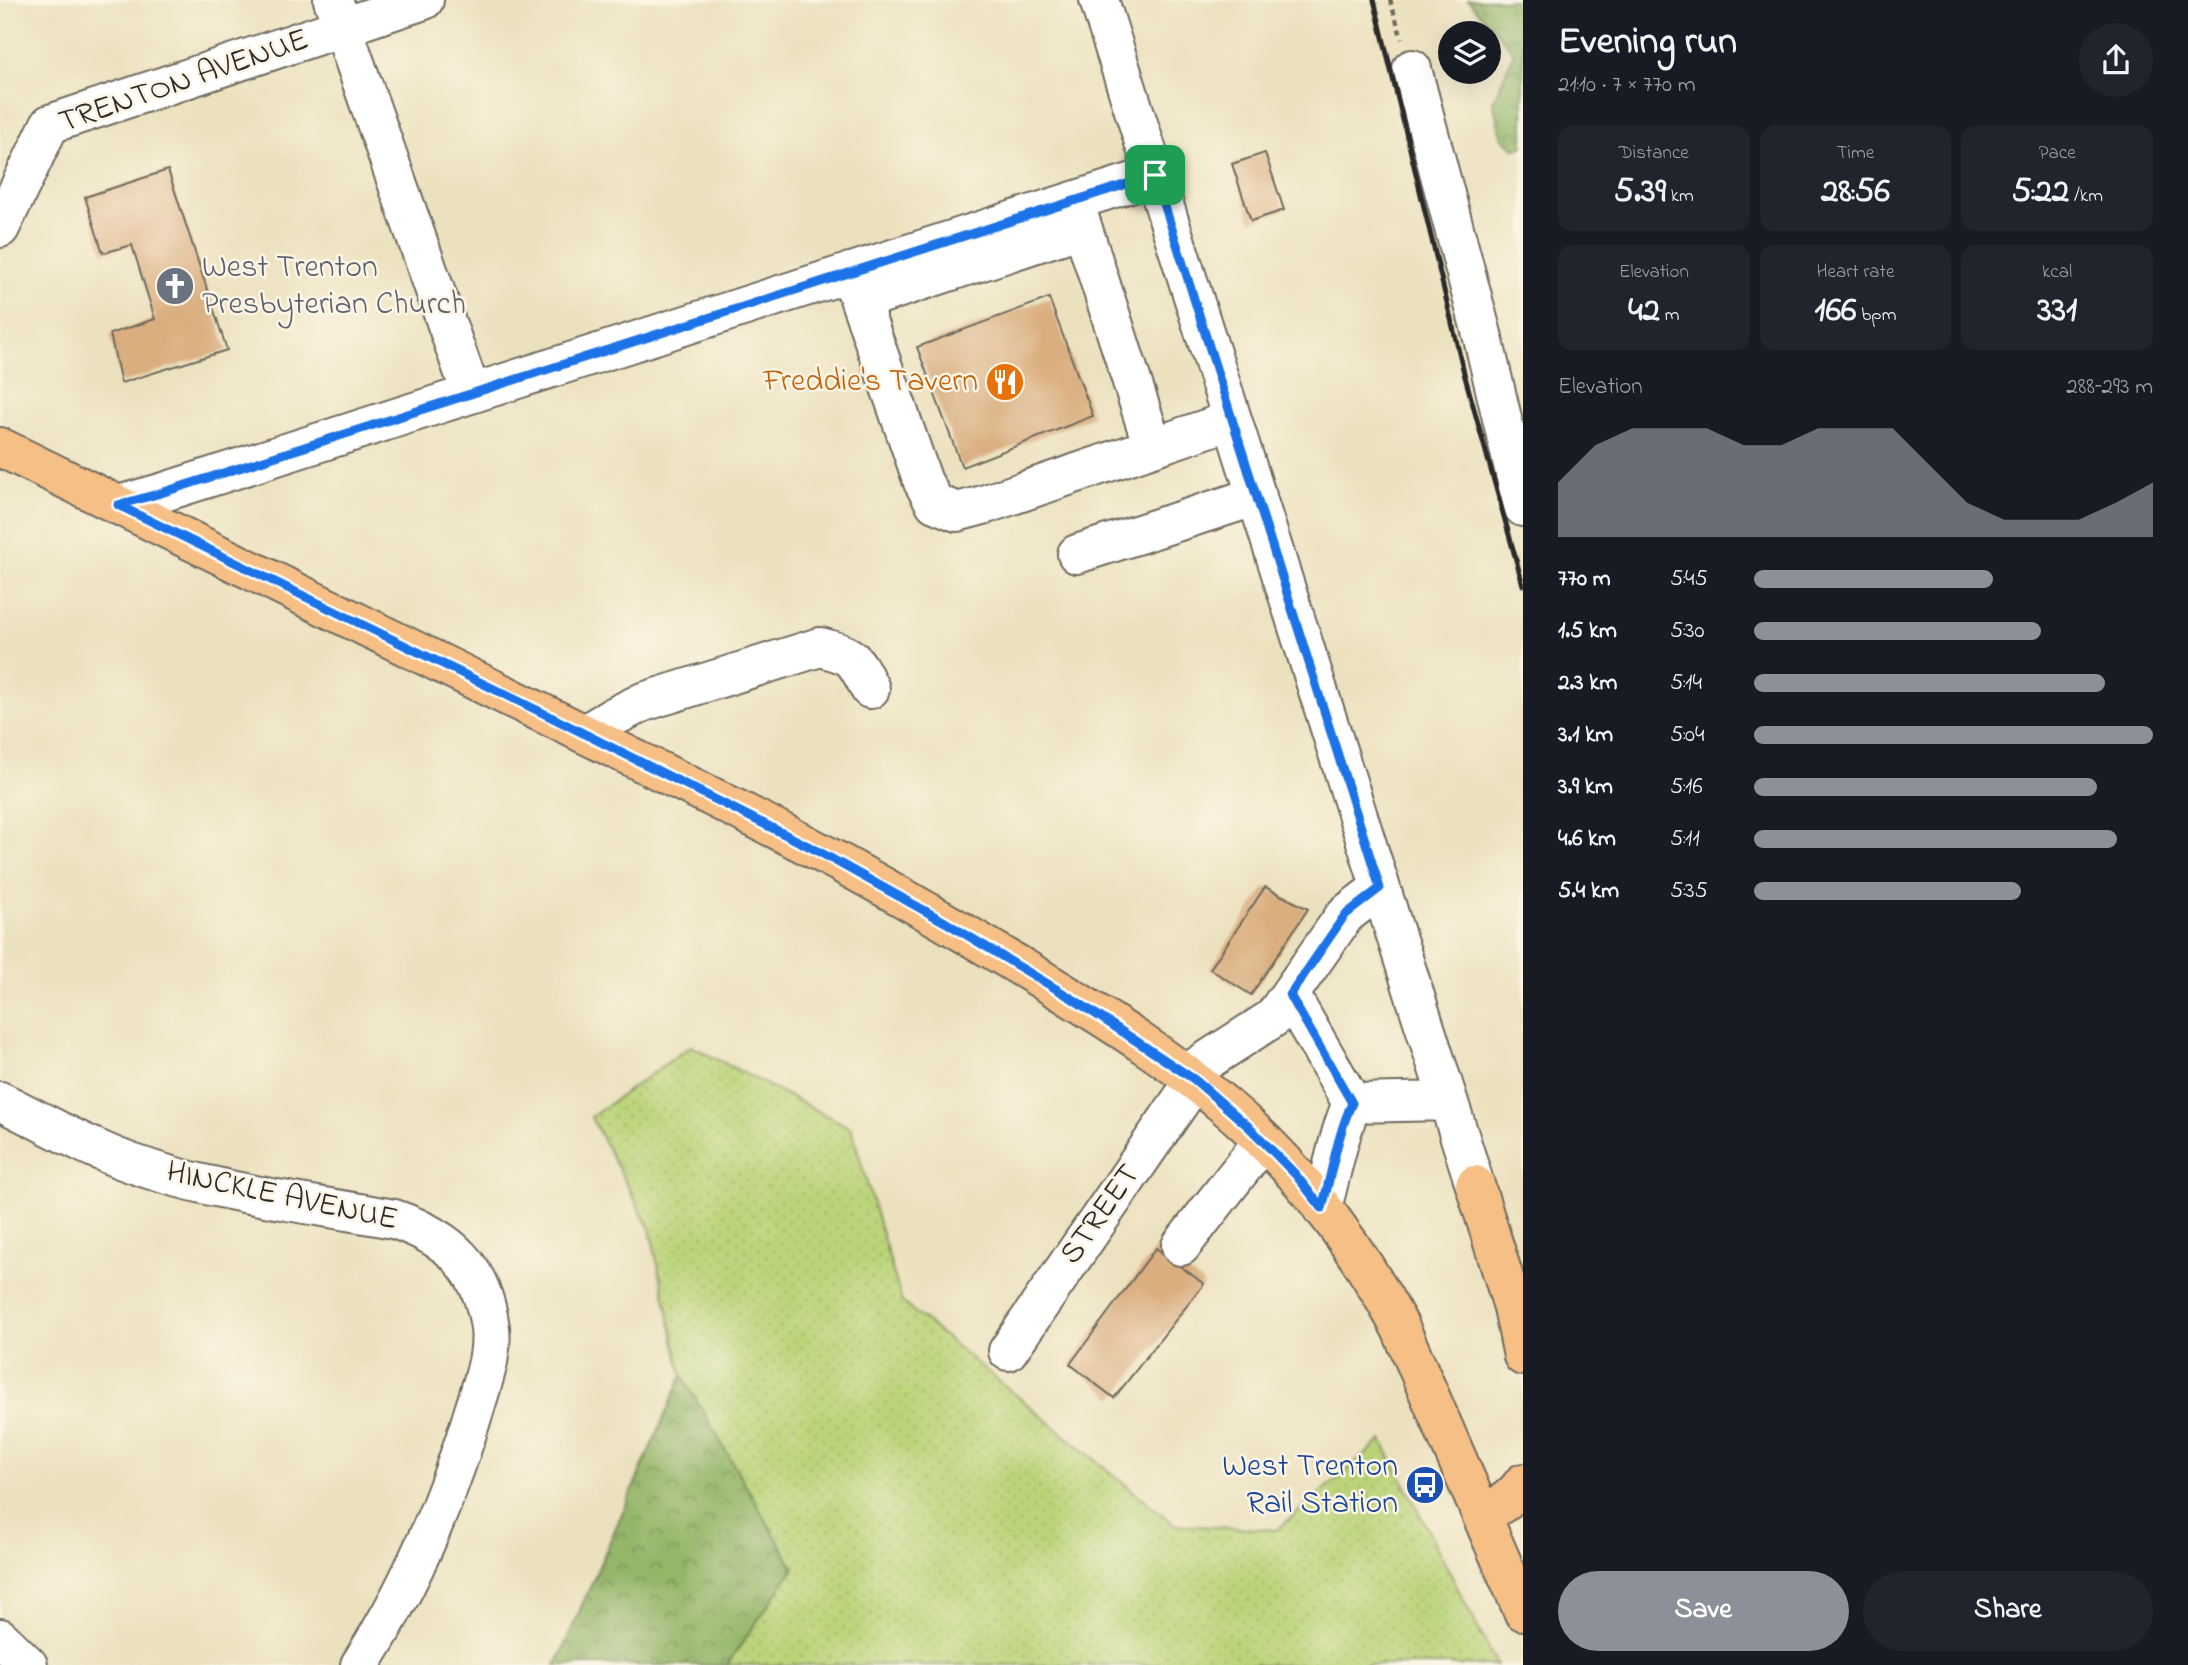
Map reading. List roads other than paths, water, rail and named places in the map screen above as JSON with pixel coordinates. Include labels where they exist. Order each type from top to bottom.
[{"type":"main road","points":[[0,447],[814,849],[945,922],[1073,999],[1191,1077],[1263,1141],[1295,1174],[1344,1235],[1400,1327],[1523,1611]]},
{"type":"main road","points":[[1475,1185],[1513,1307],[1523,1356]]},
{"type":"main road","points":[[1482,1516],[1504,1503],[1523,1483]]},
{"type":"street","name":"TRENTON AVENUE","points":[[0,228],[50,124],[338,14],[424,0]]},
{"type":"street","points":[[1099,0],[1475,1185]]},
{"type":"street","points":[[338,14],[471,393]]},
{"type":"street","points":[[1412,69],[1483,338],[1523,507]]},
{"type":"street","points":[[118,505],[471,393],[855,287],[1078,214],[1155,175]]},
{"type":"street","points":[[1078,214],[1153,447]]},
{"type":"street","points":[[855,287],[923,482],[935,503],[957,512],[1232,420]]},
{"type":"street","points":[[1077,554],[1256,496]]},
{"type":"street","points":[[585,734],[643,702],[820,647],[855,659],[870,689]]},
{"type":"street","points":[[1191,1077],[1273,1018],[1345,915],[1380,888]]},
{"type":"street","points":[[1290,995],[1352,1103]]},
{"type":"street","name":"STREET","points":[[1008,1350],[1191,1077]]},
{"type":"street","name":"HINCKLE AVENUE","points":[[0,1101],[103,1152],[195,1183],[394,1219],[423,1228],[449,1246],[469,1269],[484,1297],[491,1330],[489,1360],[469,1429],[407,1581],[360,1665]]},
{"type":"street","points":[[1352,1103],[1448,1101]]},
{"type":"street","points":[[1322,1208],[1341,1127],[1352,1103]]},
{"type":"street","points":[[1181,1245],[1263,1141]]},
{"type":"street","points":[[0,1638],[28,1665]]},
{"type":"railway","points":[[1374,0],[1464,373],[1523,585]]},
{"type":"place","name":"West Trenton Presbyterian Church","points":[[175,286]]},
{"type":"place","name":"Freddie's Tavern","points":[[1005,382]]},
{"type":"place","name":"West Trenton Rail Station","points":[[1425,1485]]}]
